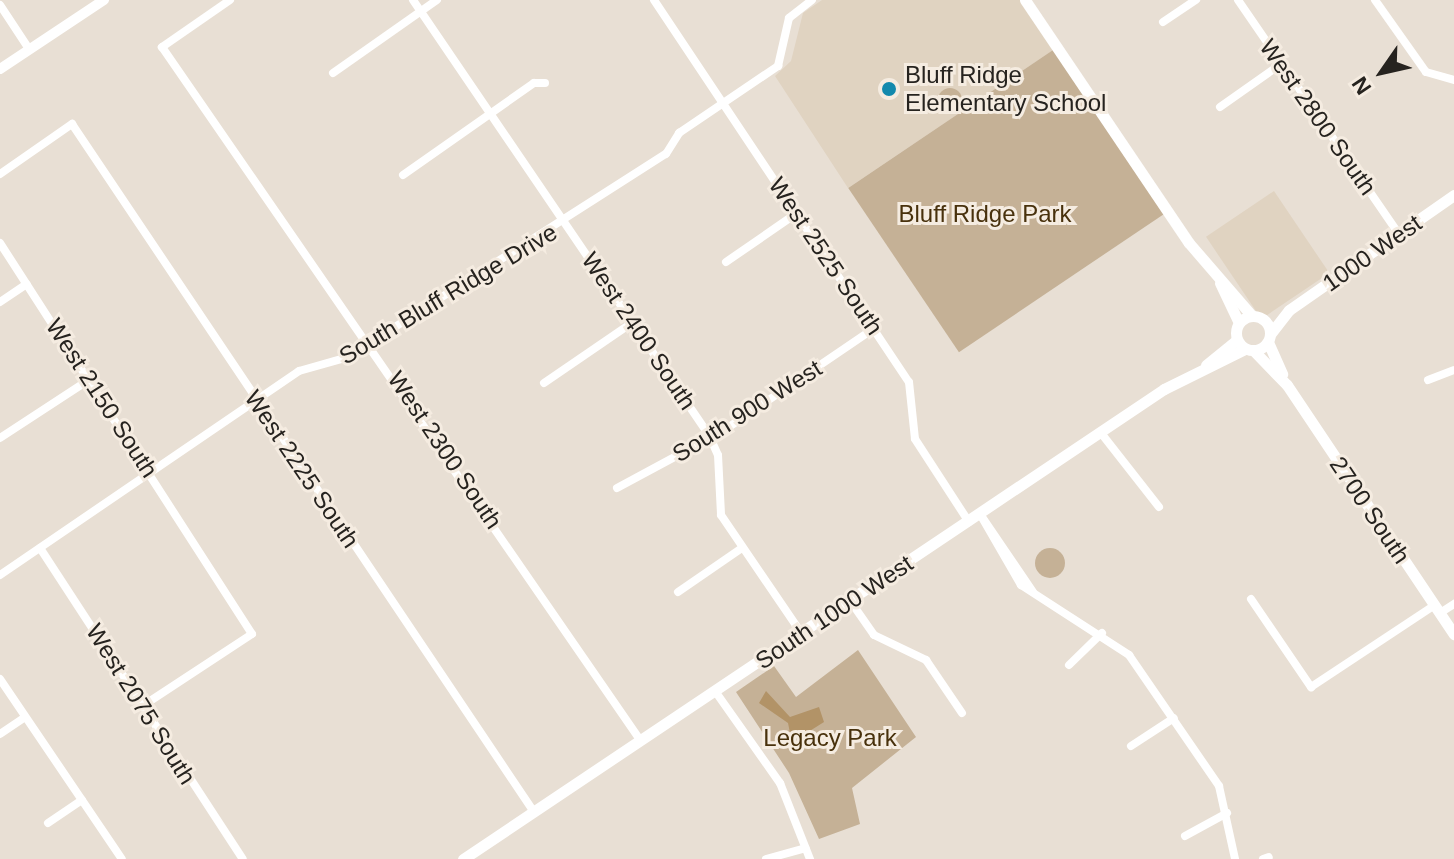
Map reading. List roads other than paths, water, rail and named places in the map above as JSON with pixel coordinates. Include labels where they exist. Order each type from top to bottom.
[{"type":"main road","points":[[1025,0],[1220,283],[1239,323],[1245,347],[1287,385]]},
{"type":"main road","name":"1000 West","points":[[1289,310],[1454,195]]},
{"type":"main road","points":[[1220,283],[1257,317],[1270,337],[1287,385]]},
{"type":"main road","points":[[1239,323],[1289,310]]},
{"type":"main road","points":[[1270,337],[1289,310]]},
{"type":"main road","name":"South 1000 West","points":[[463,859],[1206,365],[1270,337]]},
{"type":"main road","name":"2700 South","points":[[1287,385],[1454,634]]},
{"type":"street","points":[[0,69],[104,0]]},
{"type":"street","name":"West 2300 South","points":[[230,0],[162,47],[372,341],[640,740]]},
{"type":"street","name":"West 2400 South","points":[[413,0],[709,435],[718,455],[721,515],[802,634]]},
{"type":"street","points":[[333,73],[437,0]]},
{"type":"street","name":"West 2525 South","points":[[654,0],[876,327],[912,389],[915,439],[969,522]]},
{"type":"street","name":"South Bluff Ridge Drive","points":[[0,575],[299,371],[338,362],[566,223],[724,103],[778,66],[789,18],[812,0]]},
{"type":"street","points":[[1163,22],[1196,0]]},
{"type":"street","name":"West 2800 South","points":[[1238,0],[1398,233]]},
{"type":"street","points":[[1375,0],[1416,60],[1438,76],[1454,80]]},
{"type":"street","points":[[0,5],[29,49]]},
{"type":"street","points":[[1220,107],[1281,64]]},
{"type":"street","points":[[403,175],[534,83],[545,83]]},
{"type":"street","name":"West 2225 South","points":[[0,174],[72,124],[534,812]]},
{"type":"street","points":[[726,262],[797,213]]},
{"type":"street","name":"West 2150 South","points":[[0,243],[154,472],[184,538],[252,634],[144,705]]},
{"type":"street","points":[[0,302],[27,284]]},
{"type":"street","points":[[544,383],[633,322]]},
{"type":"street","name":"South 900 West","points":[[617,488],[709,435],[876,327]]},
{"type":"street","points":[[1428,380],[1454,370]]},
{"type":"street","points":[[0,438],[90,379]]},
{"type":"street","points":[[1101,433],[1159,507]]},
{"type":"street","points":[[980,514],[982,528],[1033,592],[1102,633],[1129,655],[1219,786],[1235,859]]},
{"type":"street","name":"West 2075 South","points":[[40,548],[243,859]]},
{"type":"street","points":[[678,592],[742,548]]},
{"type":"street","points":[[1251,599],[1311,687],[1438,609],[1454,604]]},
{"type":"street","points":[[851,602],[874,635],[926,660],[962,713]]},
{"type":"street","points":[[1069,665],[1102,633]]},
{"type":"street","points":[[0,679],[122,859]]},
{"type":"street","points":[[715,691],[780,783],[810,859]]},
{"type":"street","points":[[0,734],[25,717]]},
{"type":"street","points":[[1131,746],[1174,718]]},
{"type":"street","points":[[48,823],[82,800]]},
{"type":"street","points":[[1185,836],[1227,813]]},
{"type":"street","points":[[766,859],[806,848]]},
{"type":"place","name":"Bluff Ridge Elementary School","points":[[889,89]]},
{"type":"park label","name":"Bluff Ridge Park","points":[[985,214]]},
{"type":"park label","name":"Legacy Park","points":[[830,738]]}]
